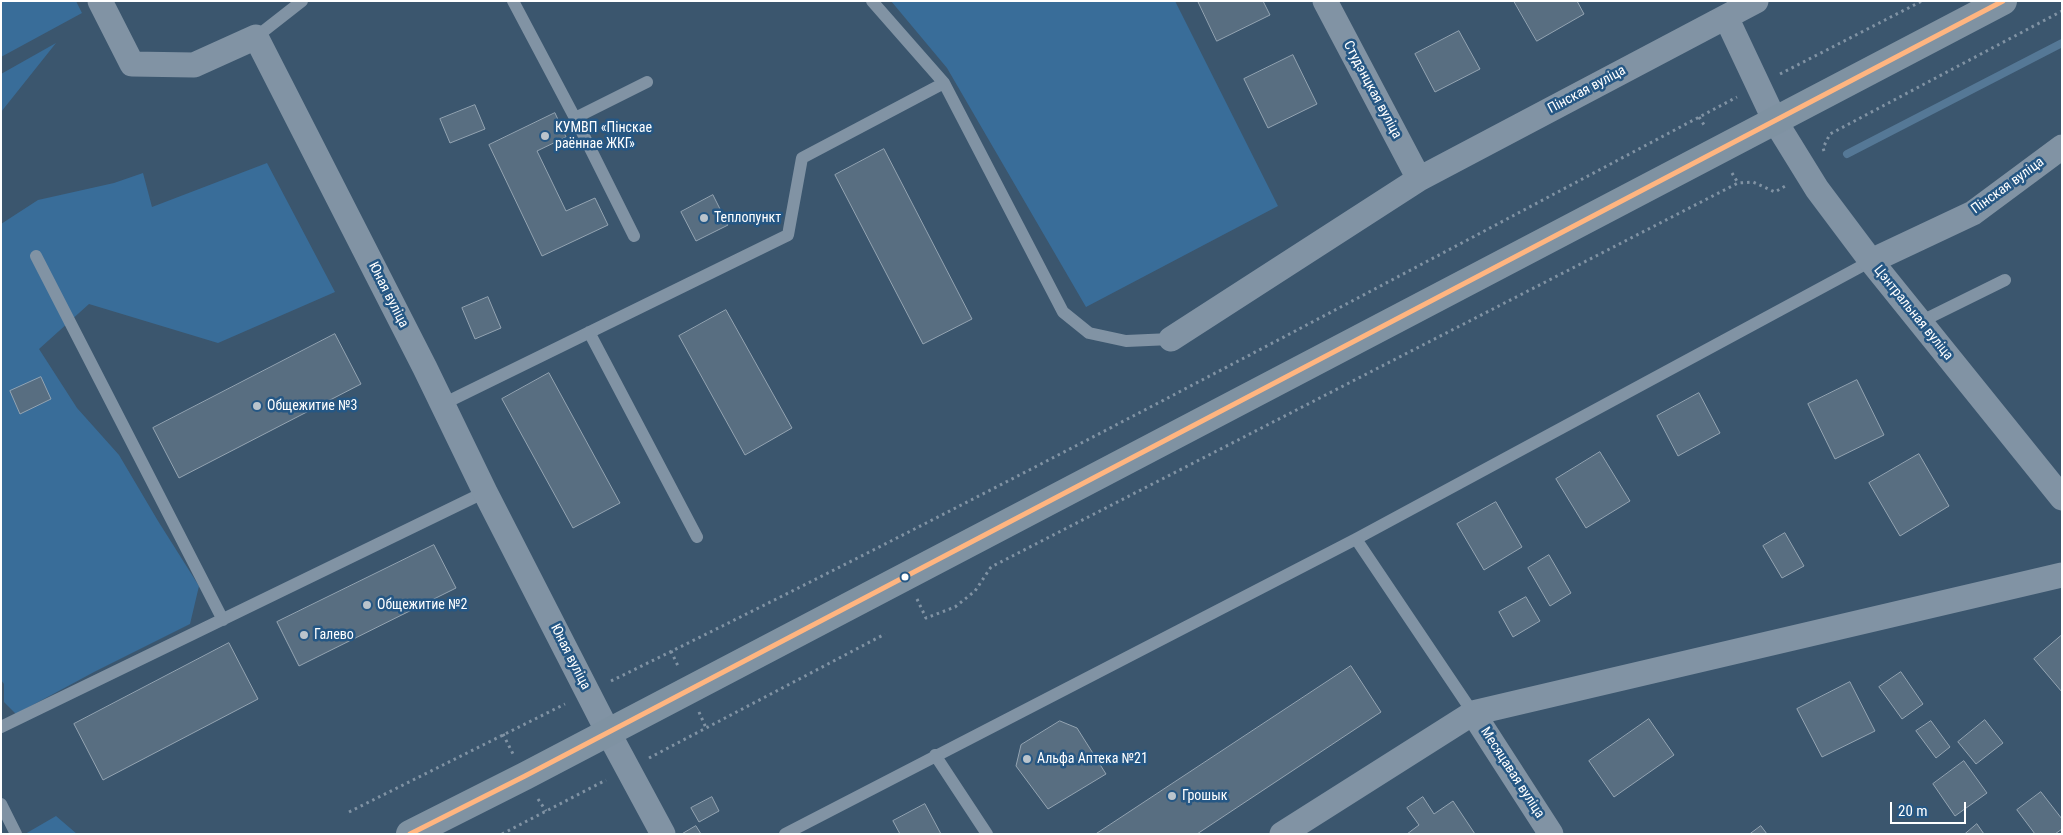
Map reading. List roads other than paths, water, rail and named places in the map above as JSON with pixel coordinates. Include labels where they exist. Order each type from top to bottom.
[{"type":"main road","points":[[410,834],[2004,1]]},
{"type":"street","points":[[100,1],[132,64],[194,65],[256,38]]},
{"type":"street","name":"Студэнцкая вуліца","points":[[1325,1],[1419,179]]},
{"type":"street","name":"Пінская вуліца","points":[[1171,339],[1419,179],[1756,1]]},
{"type":"street","name":"Цэнтральная вуліца","points":[[1726,17],[1776,121],[1817,188],[1871,261],[2062,498]]},
{"type":"street","name":"Юная вуліца","points":[[256,38],[443,404],[485,492],[608,732],[663,834]]},
{"type":"street","name":"Пінская вуліца","points":[[1871,261],[1973,213],[2062,147]]},
{"type":"street","points":[[1282,834],[1473,713],[2062,575]]},
{"type":"street","name":"Месяцавая вуліца","points":[[1473,713],[1551,834]]},
{"type":"lane","points":[[256,38],[302,1]]},
{"type":"lane","points":[[513,1],[575,118],[634,236]]},
{"type":"lane","points":[[872,1],[944,84],[1063,312],[1089,333],[1126,341],[1171,339]]},
{"type":"lane","points":[[575,118],[647,82]]},
{"type":"lane","points":[[443,404],[788,235],[802,158],[944,84]]},
{"type":"lane","points":[[36,256],[223,620]]},
{"type":"lane","points":[[785,834],[1356,539],[1871,261]]},
{"type":"lane","points":[[1920,322],[2005,280]]},
{"type":"lane","points":[[589,332],[696,537]]},
{"type":"lane","points":[[1,727],[485,492]]},
{"type":"lane","points":[[1356,539],[1473,713]]},
{"type":"lane","points":[[935,755],[987,834]]},
{"type":"lane","points":[[1,804],[16,834]]},
{"type":"waterway","points":[[1847,154],[2062,43]]},
{"type":"place","name":"КУМВП «Пінскае раённае ЖКГ»","points":[[545,136]]},
{"type":"place","name":"Теплопункт","points":[[704,218]]},
{"type":"place","name":"Общежитие №3","points":[[257,406]]},
{"type":"place","name":"Общежитие №2","points":[[367,605]]},
{"type":"place","name":"Галево","points":[[304,635]]},
{"type":"place","name":"Альфа Аптека №21","points":[[1027,759]]},
{"type":"place","name":"Грошык","points":[[1172,796]]}]
